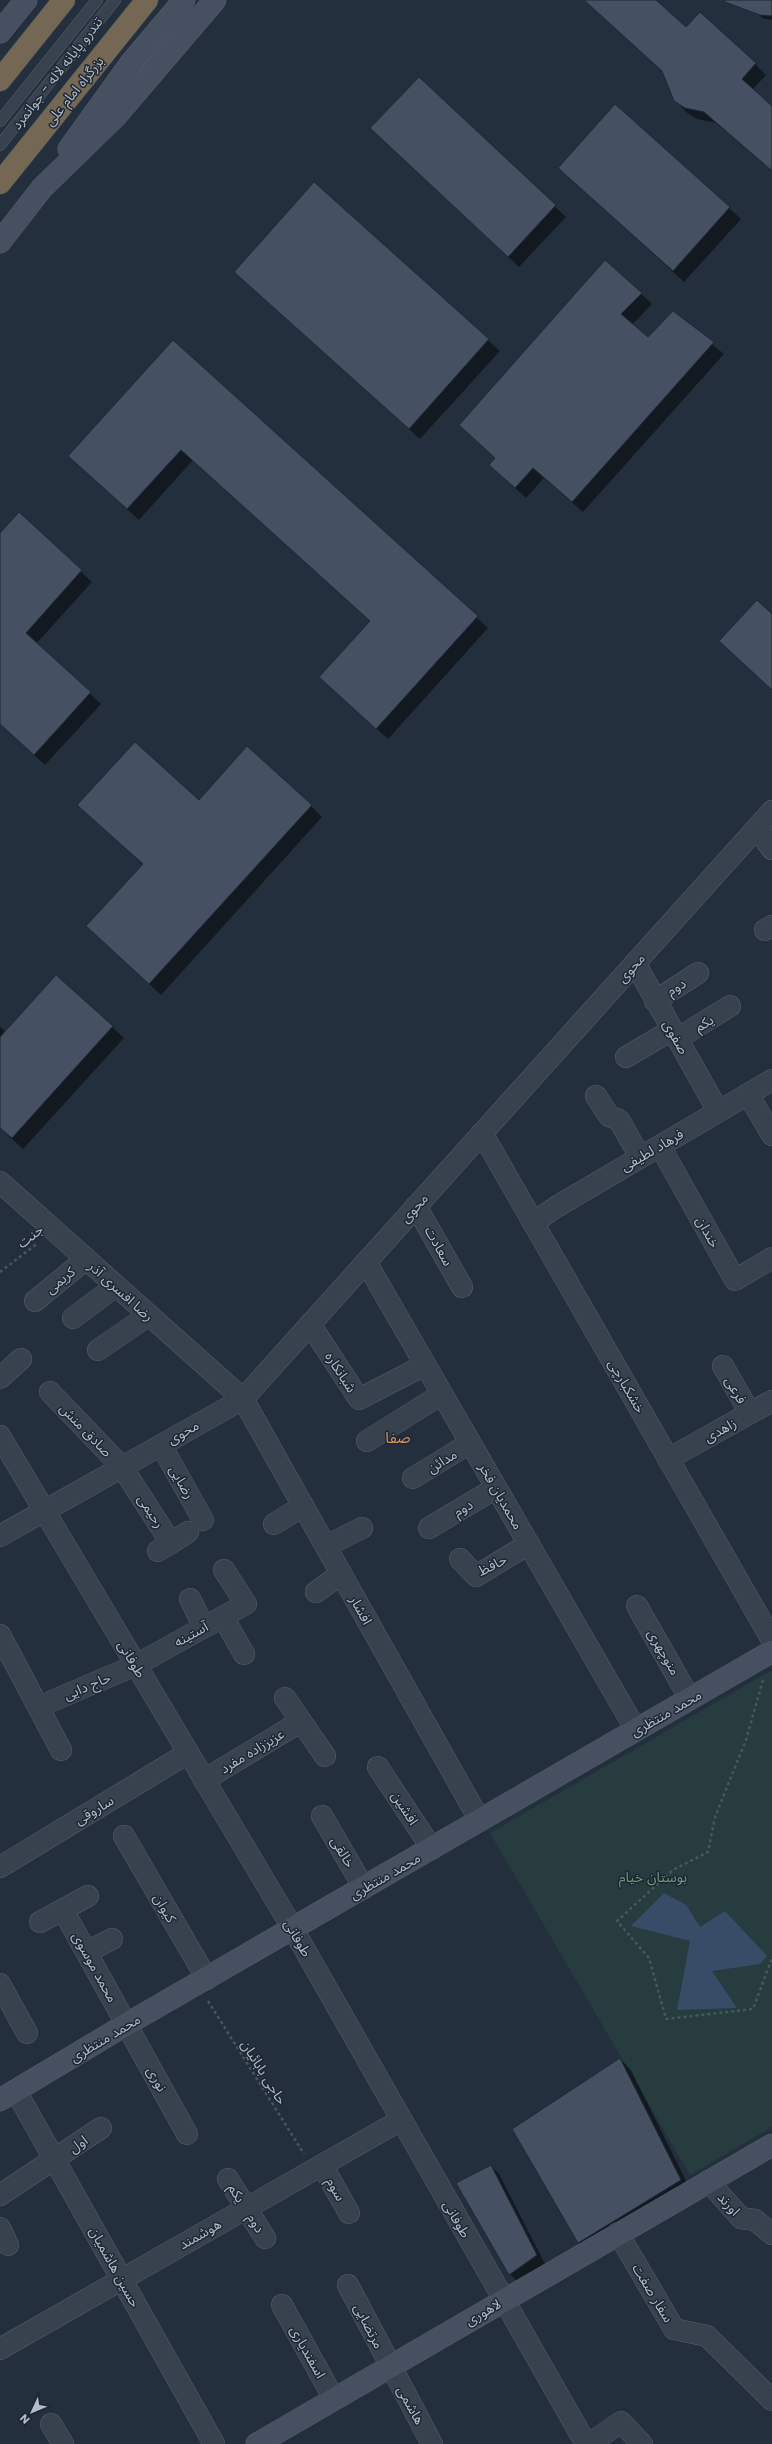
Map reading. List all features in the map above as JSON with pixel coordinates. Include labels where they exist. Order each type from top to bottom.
[{"type":"highway","points":[[0,80],[64,0]]},
{"type":"highway","name":"بزرگراه امام علی","points":[[0,183],[147,0]]},
{"type":"main road","points":[[0,32],[26,0]]},
{"type":"main road","points":[[0,242],[42,188],[130,63],[184,0]]},
{"type":"main road","points":[[42,188],[116,116],[215,0]]},
{"type":"main road","name":"محمد منتظری","points":[[8,2095],[127,2024],[293,1930],[690,1699],[772,1647]]},
{"type":"main road","name":"لاهوری","points":[[270,2441],[334,2399],[772,2145]]},
{"type":"street","name":"محوی","points":[[0,1536],[242,1399],[772,811]]},
{"type":"street","points":[[757,828],[772,850]]},
{"type":"street","name":"صفوی","points":[[635,963],[718,1111]]},
{"type":"street","name":"دوم","points":[[655,1001],[698,973]]},
{"type":"street","name":"یکم","points":[[626,1058],[675,1035],[730,1006]]},
{"type":"street","name":"فرهاد لطیفی","points":[[533,1223],[556,1207],[772,1080]]},
{"type":"street","points":[[748,1094],[772,1135]]},
{"type":"street","points":[[596,1096],[609,1116],[619,1120],[640,1157]]},
{"type":"street","name":"خشکبارچی","points":[[482,1133],[668,1459],[772,1647]]},
{"type":"street","name":"خندان","points":[[660,1146],[735,1280],[772,1258]]},
{"type":"street","name":"رضا افسری آذر","points":[[0,1182],[242,1399]]},
{"type":"street","name":"سعادت","points":[[416,1206],[462,1286]]},
{"type":"street","name":"کریمی","points":[[34,1301],[86,1259]]},
{"type":"street","name":"محمدیان فخر","points":[[366,1262],[636,1730]]},
{"type":"street","points":[[73,1318],[116,1286]]},
{"type":"street","points":[[98,1350],[149,1315]]},
{"type":"street","name":"شبانکاره","points":[[310,1324],[359,1399],[425,1365]]},
{"type":"street","points":[[0,1378],[21,1359]]},
{"type":"street","name":"فرعی","points":[[723,1366],[750,1413]]},
{"type":"street","name":"صادق منش","points":[[50,1392],[122,1467]]},
{"type":"street","points":[[367,1441],[442,1394]]},
{"type":"street","name":"افشار","points":[[242,1399],[480,1821]]},
{"type":"street","name":"زاهدی","points":[[668,1459],[772,1401]]},
{"type":"street","name":"طوفانی","points":[[0,1436],[293,1930],[586,2444]]},
{"type":"street","name":"مدائن","points":[[413,1478],[470,1443]]},
{"type":"street","name":"رضایی","points":[[160,1445],[180,1537]]},
{"type":"street","name":"رحیمی","points":[[122,1467],[180,1537]]},
{"type":"street","name":"دوم","points":[[429,1528],[496,1488]]},
{"type":"street","points":[[274,1524],[303,1506]]},
{"type":"street","points":[[326,1546],[362,1528]]},
{"type":"street","name":"حافظ","points":[[460,1559],[476,1576],[529,1544]]},
{"type":"street","name":"آستینه","points":[[136,1665],[246,1604],[224,1570]]},
{"type":"street","points":[[316,1592],[341,1574]]},
{"type":"street","points":[[190,1599],[204,1627]]},
{"type":"street","name":"منوچهری","points":[[637,1606],[690,1699]]},
{"type":"street","points":[[222,1617],[244,1654]]},
{"type":"street","points":[[0,1635],[60,1750]]},
{"type":"street","name":"حاج دایی","points":[[39,1709],[136,1665]]},
{"type":"street","points":[[285,1698],[300,1722],[325,1756]]},
{"type":"street","name":"عزیززاده مفرد","points":[[204,1780],[300,1722]]},
{"type":"street","name":"ساروقی","points":[[0,1867],[188,1753]]},
{"type":"street","name":"افشین","points":[[378,1767],[432,1849]]},
{"type":"street","name":"خالقی","points":[[322,1816],[364,1888]]},
{"type":"street","name":"کیوان","points":[[124,1836],[202,1982]]},
{"type":"street","points":[[40,1922],[88,1896]]},
{"type":"street","name":"محمد موسوی","points":[[64,1910],[127,2024]]},
{"type":"street","points":[[87,1952],[112,1939]]},
{"type":"street","points":[[0,1984],[28,2032]]},
{"type":"street","name":"نوری","points":[[127,2024],[186,2134]]},
{"type":"street","name":"حسین هاشمیان","points":[[8,2095],[55,2160],[214,2444]]},
{"type":"street","name":"هوشمند","points":[[0,2349],[401,2120]]},
{"type":"street","name":"اول","points":[[0,2195],[55,2160],[101,2128]]},
{"type":"street","name":"سوم","points":[[318,2167],[349,2212]]},
{"type":"street","name":"یکم","points":[[228,2179],[247,2208]]},
{"type":"street","name":"اورند","points":[[708,2181],[741,2218],[755,2220],[772,2234]]},
{"type":"street","name":"دوم","points":[[247,2208],[265,2238]]},
{"type":"street","name":"سفار صفت","points":[[618,2234],[674,2329],[708,2336],[772,2400]]},
{"type":"street","name":"مرتضایی","points":[[348,2285],[390,2367]]},
{"type":"street","name":"اسفندیاری","points":[[282,2305],[334,2399]]},
{"type":"street","name":"هاشمی","points":[[390,2367],[432,2444]]},
{"type":"street","points":[[589,2444],[621,2422],[642,2444]]},
{"type":"street","points":[[51,2424],[63,2444]]},
{"type":"lane","points":[[0,121],[97,0]]},
{"type":"lane","name":"تندرو پایانه لاله - جوانمرد","points":[[0,145],[115,0]]},
{"type":"path","name":"جنت","points":[[0,1272],[54,1230]]},
{"type":"path","points":[[772,1647],[746,1740],[715,1817],[708,1852],[673,1870],[617,1921],[649,1958],[666,2019],[753,2009],[772,1958]]},
{"type":"path","name":"حاجی بابائیان","points":[[202,1982],[318,2167]]},
{"type":"green space","name":"بوستان خیام","points":[[772,1670],[772,2127],[690,2175],[490,1833]]},
{"type":"water","points":[[664,1893],[686,1905],[700,1927],[725,1911],[767,1956],[760,1964],[712,1971],[737,2008],[677,2010],[690,1941],[631,1926]]},
{"type":"building","points":[[584,0],[656,0],[686,27],[700,12],[756,63],[742,79],[772,106],[772,171],[704,112],[685,108],[674,101],[662,71]]},
{"type":"building","points":[[725,0],[772,0],[772,16],[760,15],[725,2]]},
{"type":"building","points":[[419,77],[556,205],[508,257],[370,128]]},
{"type":"building","points":[[615,104],[730,207],[673,271],[558,168]]},
{"type":"building","points":[[314,182],[489,339],[409,429],[234,272]]},
{"type":"building","points":[[605,260],[642,293],[621,314],[648,337],[673,311],[714,342],[572,502],[533,468],[515,488],[489,465],[495,458],[459,425]]},
{"type":"building","points":[[173,340],[478,616],[376,729],[319,677],[370,621],[181,450],[127,509],[68,456]]},
{"type":"building","points":[[19,512],[82,570],[26,633],[91,692],[34,755],[0,724],[0,533]]},
{"type":"building","points":[[757,600],[772,614],[772,690],[719,641]]},
{"type":"building","points":[[135,742],[199,800],[247,746],[312,805],[149,984],[86,926],[143,864],[77,805]]},
{"type":"building","points":[[56,975],[113,1026],[12,1138],[0,1128],[0,1037]]},
{"type":"building","points":[[620,2058],[681,2180],[578,2243],[512,2129]]},
{"type":"building","points":[[491,2165],[537,2255],[509,2275],[456,2183]]},
{"type":"district","name":"صفا","points":[[398,1438]]}]
